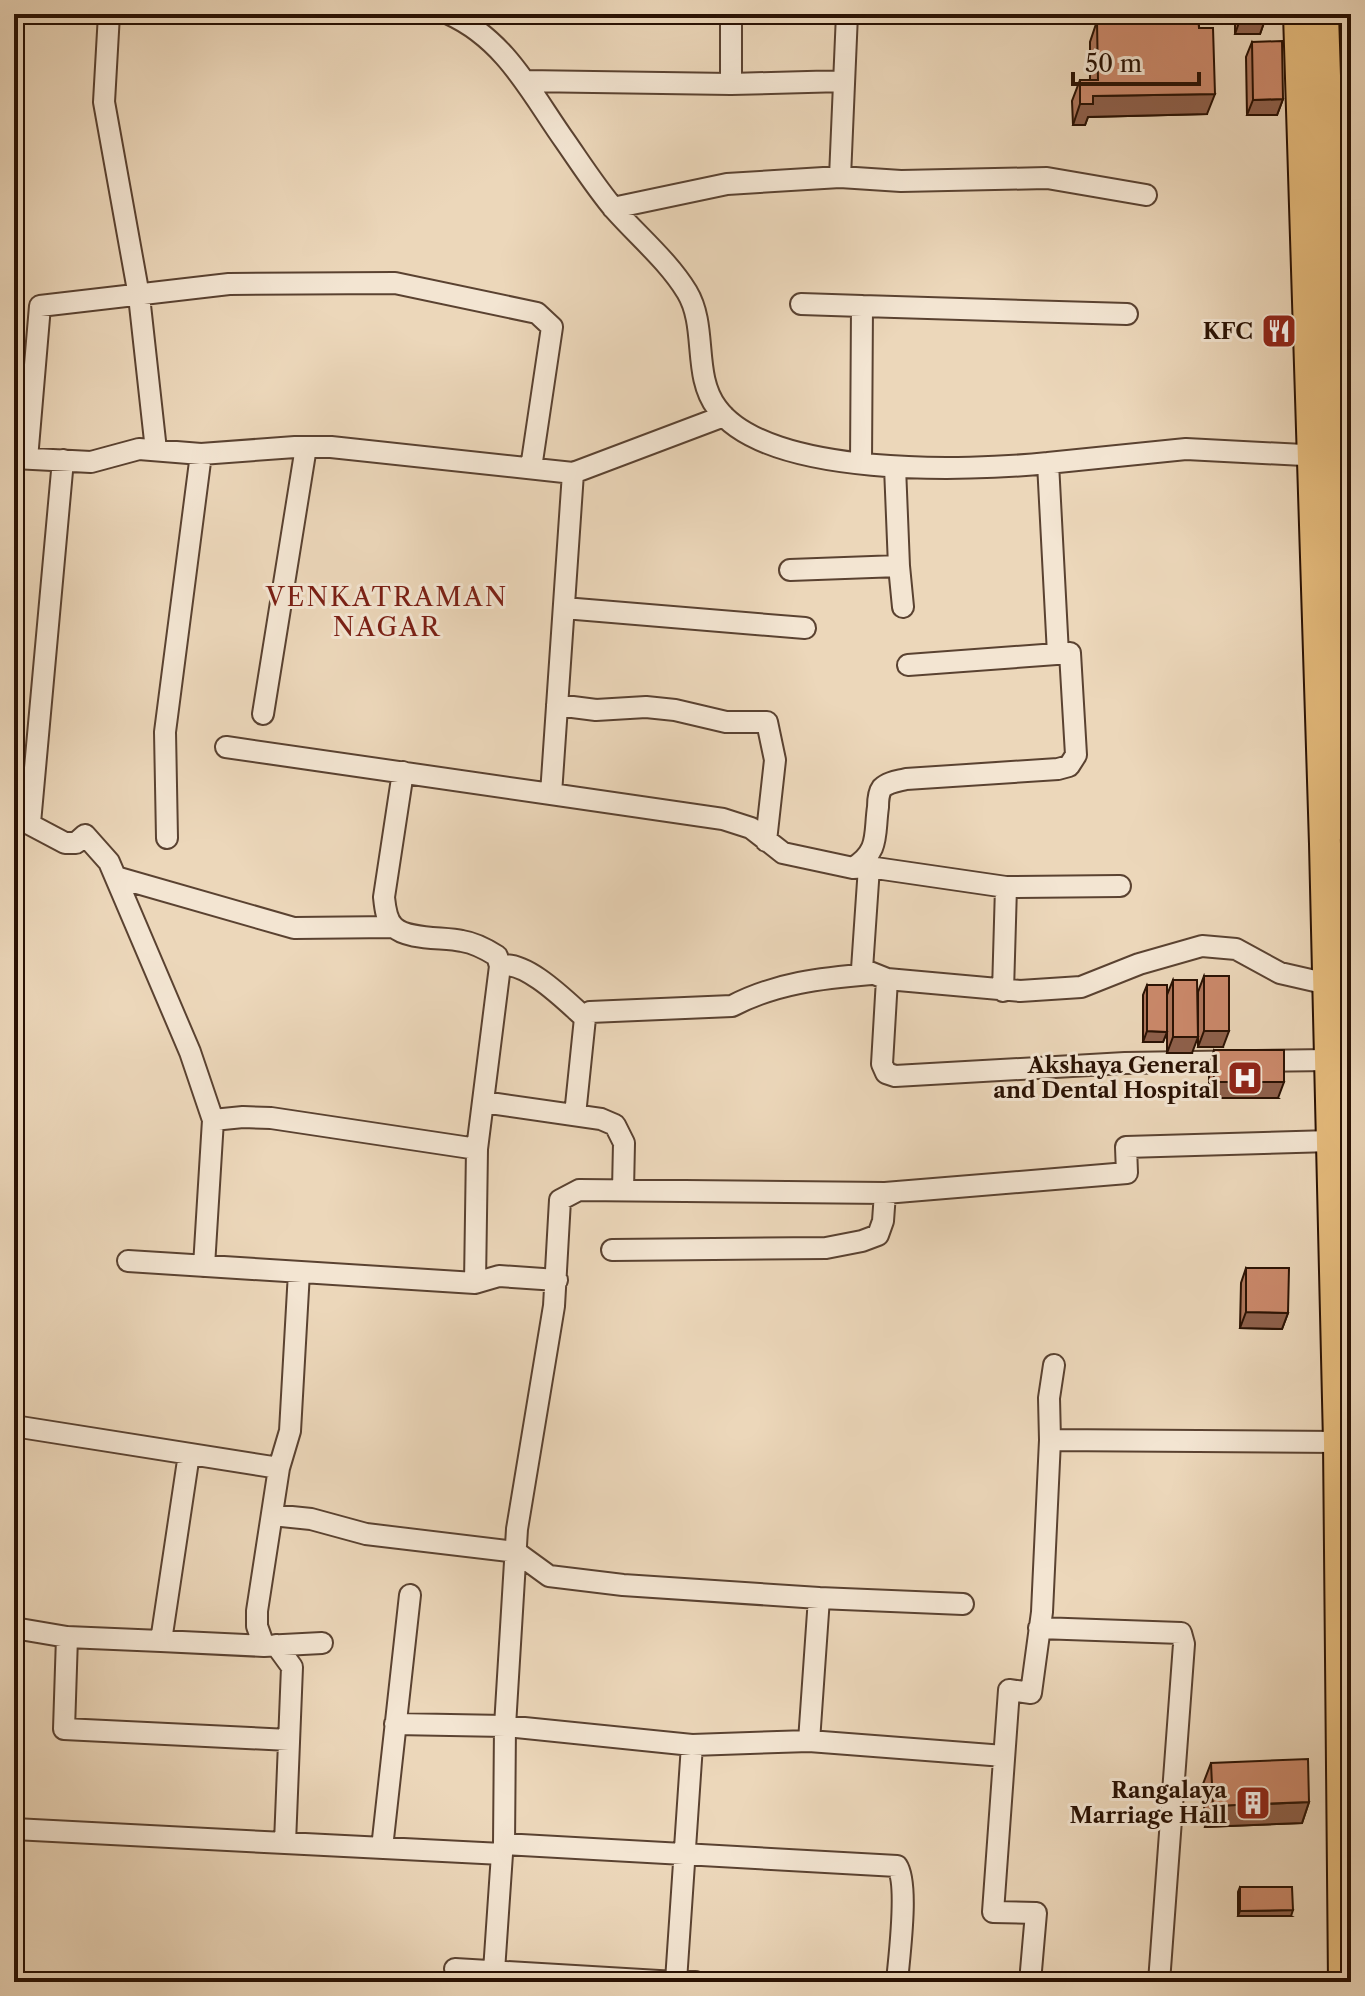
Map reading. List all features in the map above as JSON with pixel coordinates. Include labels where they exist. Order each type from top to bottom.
[{"type":"highway","points":[[1299,14],[1323,456],[1346,789],[1328,984],[1339,1442],[1344,1982]]},
{"type":"highway","points":[[1323,14],[1343,386],[1323,456]]},
{"type":"street","points":[[109,14],[104,102],[139,296],[156,450]]},
{"type":"street","points":[[449,14],[467,23],[500,48],[613,208],[656,253],[688,294],[696,319],[705,383],[716,408],[734,426],[755,439],[776,447],[861,463],[960,470],[1186,449],[1323,456]]},
{"type":"street","points":[[731,14],[731,84]]},
{"type":"street","points":[[840,177],[847,14]]},
{"type":"street","points":[[525,81],[731,84],[844,81]]},
{"type":"street","points":[[613,208],[727,184],[840,177],[901,181],[1047,178],[1146,195]]},
{"type":"street","points":[[531,468],[552,327],[537,313],[395,283],[229,284],[40,306],[21,458],[91,462],[139,449],[201,454],[331,447],[573,473],[724,416]]},
{"type":"street","points":[[801,304],[1127,314]]},
{"type":"street","points":[[861,463],[862,306]]},
{"type":"street","points":[[263,714],[306,447]]},
{"type":"street","points":[[167,838],[165,732],[201,454]]},
{"type":"street","points":[[63,460],[33,790],[22,819],[65,843],[76,843],[85,835],[109,862],[190,1052],[213,1120],[204,1266]]},
{"type":"street","points":[[1048,463],[1058,654]]},
{"type":"street","points":[[895,467],[903,607]]},
{"type":"street","points":[[551,794],[573,473]]},
{"type":"street","points":[[790,570],[899,566]]},
{"type":"street","points":[[564,608],[805,628]]},
{"type":"street","points":[[879,976],[862,969],[861,868],[873,850],[878,798],[883,788],[906,779],[1069,766],[1076,755],[1070,653],[908,665]]},
{"type":"street","points":[[557,705],[596,710],[646,707],[726,722],[767,722],[775,760],[766,841]]},
{"type":"street","points":[[226,747],[723,819],[751,828],[783,853],[861,868],[1006,887],[1120,886]]},
{"type":"street","points":[[403,772],[384,897],[386,913],[394,927],[406,934],[462,941],[484,948],[497,956],[500,966],[477,1149],[475,1283]]},
{"type":"street","points":[[14,781],[33,790]]},
{"type":"street","points":[[116,877],[294,928],[394,927]]},
{"type":"street","points":[[1003,991],[1006,887]]},
{"type":"street","points":[[575,1115],[585,1018],[590,1012],[732,1006],[785,984],[879,976],[1003,991],[1081,987],[1139,964],[1202,946],[1236,949],[1280,973],[1328,984]]},
{"type":"street","points":[[500,966],[508,964],[519,968],[548,986],[585,1018]]},
{"type":"street","points":[[879,976],[882,1064],[886,1073],[895,1076],[1125,1063],[1329,1060]]},
{"type":"street","points":[[483,1102],[601,1119],[615,1125],[624,1143],[623,1190]]},
{"type":"street","points":[[213,1120],[227,1117],[271,1118],[477,1149]]},
{"type":"street","points":[[494,1971],[503,1849],[505,1726],[517,1529],[557,1280],[560,1200],[579,1190],[885,1193],[1127,1173],[1126,1147],[1331,1141]]},
{"type":"street","points":[[612,1250],[826,1248],[847,1244],[878,1235],[883,1221],[885,1193]]},
{"type":"street","points":[[128,1261],[475,1283],[499,1276],[557,1280]]},
{"type":"street","points":[[285,1843],[292,1667],[270,1645],[257,1626],[257,1611],[279,1468],[290,1431],[299,1272]]},
{"type":"street","points":[[1030,1982],[1036,1913],[993,1912],[1009,1690],[1031,1693],[1042,1612],[1049,1398],[1054,1365]]},
{"type":"street","points":[[14,1426],[279,1468]]},
{"type":"street","points":[[1050,1440],[1339,1442]]},
{"type":"street","points":[[161,1641],[189,1454]]},
{"type":"street","points":[[272,1515],[311,1519],[366,1534],[516,1552],[549,1576],[623,1585],[963,1604]]},
{"type":"street","points":[[382,1848],[410,1595]]},
{"type":"street","points":[[809,1741],[819,1598]]},
{"type":"street","points":[[14,1628],[67,1637],[270,1645],[322,1643]]},
{"type":"street","points":[[1039,1628],[1181,1633],[1184,1644],[1159,1982]]},
{"type":"street","points":[[67,1637],[64,1729],[289,1740]]},
{"type":"street","points":[[395,1724],[505,1726],[692,1745],[809,1741],[1004,1756]]},
{"type":"street","points":[[455,1969],[682,1982],[684,1854],[692,1745]]},
{"type":"street","points":[[14,1829],[382,1848],[684,1854],[897,1866],[902,1873],[903,1894],[897,1982]]},
{"type":"building","points":[[1111,14],[1198,14],[1199,28],[1213,28],[1215,94],[1093,96],[1093,104],[1080,104],[1080,80],[1098,80],[1097,21],[1111,21]]},
{"type":"building","points":[[1282,41],[1283,99],[1253,100],[1252,42]]},
{"type":"building","points":[[1204,976],[1229,976],[1229,1031],[1204,1031]]},
{"type":"building","points":[[1173,980],[1197,980],[1198,1037],[1173,1037]]},
{"type":"building","points":[[1147,985],[1167,985],[1167,1032],[1147,1031]]},
{"type":"building","points":[[1214,1050],[1284,1050],[1284,1082],[1214,1082]]},
{"type":"building","points":[[1246,1268],[1289,1268],[1288,1313],[1246,1312]]},
{"type":"building","points":[[1308,1759],[1309,1802],[1213,1806],[1211,1763]]},
{"type":"building","points":[[1240,1887],[1292,1887],[1293,1910],[1240,1911]]},
{"type":"place","name":"KFC","points":[[1279,331]]},
{"type":"place","name":"Akshaya General and Dental Hospital","points":[[1245,1078]]},
{"type":"place","name":"Rangalaya Marriage Hall","points":[[1253,1803]]},
{"type":"district","name":"VENKATRAMAN NAGAR","points":[[387,612]]}]
